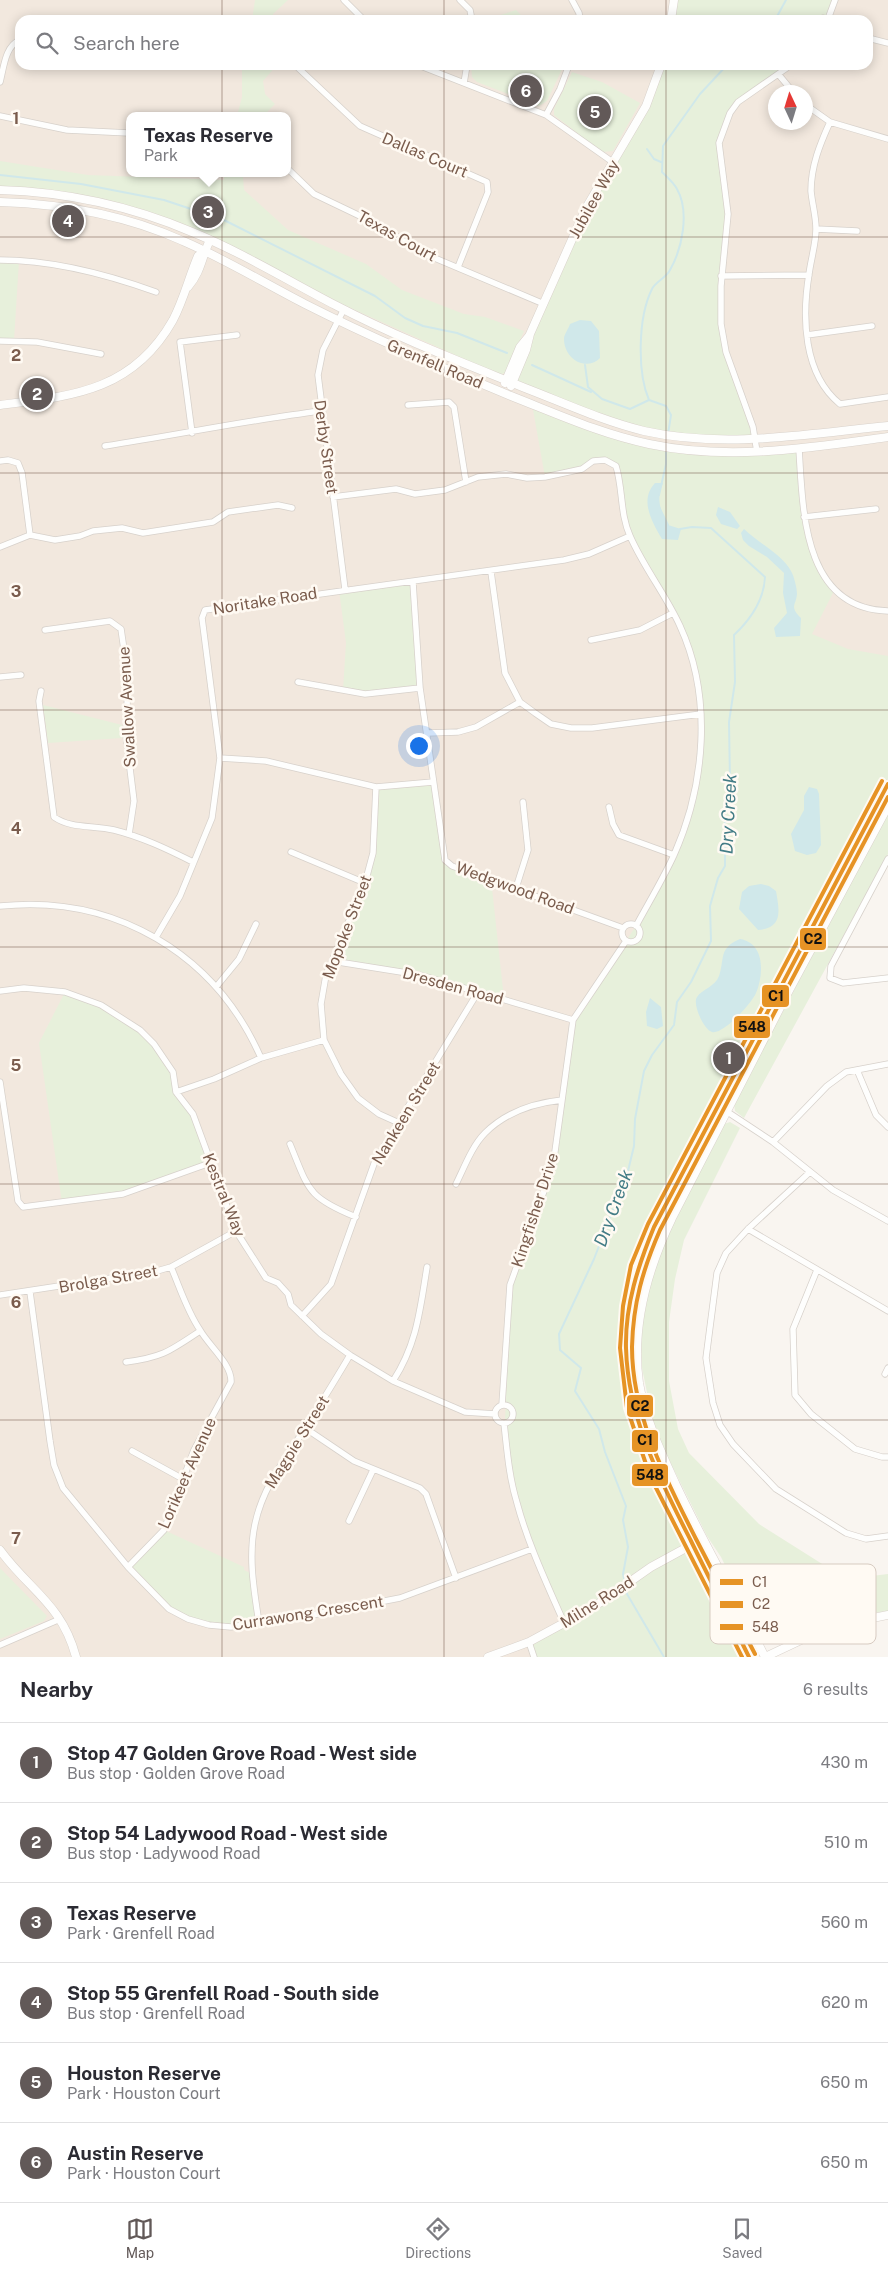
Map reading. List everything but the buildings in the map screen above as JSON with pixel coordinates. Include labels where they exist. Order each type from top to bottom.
[{"type":"main road","points":[[672,15],[674,0]]},
{"type":"main road","name":"Jubilee Way","points":[[504,393],[514,383],[530,334],[586,208],[646,106],[658,70]]},
{"type":"main road","name":"Grenfell Road","points":[[0,190],[62,195],[118,206],[177,226],[210,240],[344,309],[453,359],[610,421],[660,434],[717,440],[755,439],[888,426]]},
{"type":"main road","name":"Grenfell Road","points":[[0,202],[39,204],[104,215],[152,229],[205,251],[338,320],[417,357],[593,428],[653,445],[708,452],[757,452],[799,449],[888,437]]},
{"type":"main road","points":[[0,405],[69,396],[103,386],[135,365],[159,342],[174,318],[188,287],[189,276],[198,256],[205,251],[210,240]]},
{"type":"main road","name":"Jubilee Way","points":[[504,393],[506,380],[520,347],[530,334]]},
{"type":"main road","points":[[710,1580],[656,1473],[639,1426],[629,1382],[626,1348],[629,1306],[637,1267],[654,1227],[717,1105],[888,784]]},
{"type":"main road","points":[[715,1564],[652,1434],[639,1382],[638,1340],[644,1292],[658,1246],[785,998],[888,806]]},
{"type":"main road","name":"Milne Road","points":[[488,1657],[529,1642],[564,1623],[702,1539]]},
{"type":"main road","points":[[0,1550],[54,1608],[71,1639],[76,1657]]},
{"type":"main road","points":[[742,1644],[749,1657]]},
{"type":"main road","points":[[758,1644],[765,1657],[793,1644]]},
{"type":"street","points":[[344,0],[359,15]]},
{"type":"street","points":[[460,0],[470,10],[471,15]]},
{"type":"street","points":[[572,0],[579,15]]},
{"type":"street","points":[[830,15],[836,0]]},
{"type":"street","points":[[873,39],[888,43]]},
{"type":"street","points":[[0,82],[9,48],[15,42]]},
{"type":"street","name":"Dallas Court","points":[[300,70],[360,126],[487,182],[488,192],[458,267]]},
{"type":"street","points":[[431,70],[546,115],[614,163]]},
{"type":"street","points":[[464,83],[465,70]]},
{"type":"street","points":[[546,115],[560,89],[567,70]]},
{"type":"street","points":[[757,452],[750,416],[726,352],[721,324],[721,276],[728,214],[720,149],[730,112],[738,102],[785,70]]},
{"type":"street","points":[[779,75],[787,85]]},
{"type":"street","points":[[813,110],[830,122],[888,138]]},
{"type":"street","points":[[0,116],[67,130],[126,133]]},
{"type":"street","points":[[830,122],[815,157],[812,174],[811,191],[816,230],[805,313],[807,336],[812,358],[826,389],[840,404],[888,397]]},
{"type":"street","name":"Texas Court","points":[[291,172],[314,194],[384,227],[418,251],[544,304]]},
{"type":"street","points":[[816,230],[857,231]]},
{"type":"street","points":[[0,260],[55,265],[112,276],[156,292]]},
{"type":"street","points":[[721,276],[809,274]]},
{"type":"street","name":"Derby Street","points":[[344,309],[323,350],[319,364],[318,390],[345,589]]},
{"type":"street","points":[[807,336],[872,326]]},
{"type":"street","points":[[192,433],[180,342],[237,335]]},
{"type":"street","points":[[0,341],[37,342],[101,354]]},
{"type":"street","points":[[408,404],[449,402],[454,407],[466,482]]},
{"type":"street","points":[[105,446],[192,433],[249,420],[321,411]]},
{"type":"street","points":[[799,449],[804,517],[810,546],[819,570],[828,582],[844,597],[872,610],[888,611]]},
{"type":"street","points":[[0,461],[8,460],[18,463],[30,535]]},
{"type":"street","points":[[333,497],[396,490],[415,494],[445,490],[478,477],[506,474],[527,478],[554,476],[582,469],[593,461],[605,460],[616,466],[620,480],[623,512],[630,536],[673,613],[694,664],[702,714],[699,778],[674,855],[636,926]]},
{"type":"street","points":[[0,547],[30,535],[55,540],[80,536],[93,531],[122,528],[143,533],[213,522],[228,512],[278,505],[292,508]]},
{"type":"street","points":[[804,517],[876,509]]},
{"type":"street","name":"Noritake Road","points":[[156,937],[180,896],[212,818],[220,758],[202,618],[206,610],[345,589],[413,583],[491,572],[589,554],[630,536]]},
{"type":"street","points":[[491,572],[505,673],[520,702],[551,724],[571,728],[592,728],[702,714]]},
{"type":"street","name":"Wedgwood Road","points":[[413,583],[420,688],[445,860],[452,866],[623,928]]},
{"type":"street","points":[[591,640],[640,630],[673,613]]},
{"type":"street","name":"Swallow Avenue","points":[[45,630],[110,621],[121,629],[128,677],[126,736],[134,801],[129,834]]},
{"type":"street","points":[[0,677],[21,675]]},
{"type":"street","points":[[298,682],[365,694],[420,688]]},
{"type":"street","points":[[41,691],[39,701],[54,817],[63,823],[129,834],[193,862]]},
{"type":"street","points":[[428,733],[458,732],[476,727],[520,702]]},
{"type":"street","points":[[220,758],[266,761],[376,788],[433,782]]},
{"type":"street","name":"Mopoke Street","points":[[376,788],[373,853],[365,883],[326,976],[321,1004],[324,1040],[341,1074],[358,1098],[379,1114],[399,1124]]},
{"type":"street","points":[[516,888],[528,850],[523,802]]},
{"type":"street","points":[[609,807],[613,824],[620,835],[674,855]]},
{"type":"street","points":[[291,852],[365,883]]},
{"type":"street","points":[[888,859],[831,966],[830,978],[843,983],[888,978]]},
{"type":"street","points":[[0,906],[24,903],[71,907],[99,913],[126,922],[156,937],[191,962],[216,987],[251,1036],[261,1058]]},
{"type":"street","points":[[216,987],[239,959],[256,924]]},
{"type":"street","points":[[627,925],[636,926],[640,931],[640,937],[632,943],[626,941],[621,934],[623,928],[627,925]]},
{"type":"street","name":"Kingfisher Drive","points":[[502,1405],[510,1285],[553,1166],[573,1020],[626,941]]},
{"type":"street","name":"Dresden Road","points":[[332,960],[420,975],[573,1020]]},
{"type":"street","name":"Kestral Way","points":[[0,991],[24,988],[52,990],[101,1005],[140,1030],[154,1044],[173,1072],[176,1092],[192,1114],[236,1231],[266,1278],[278,1283],[288,1294],[291,1305],[321,1334],[350,1355],[393,1381],[465,1412],[495,1414]]},
{"type":"street","name":"Nankeen Street","points":[[302,1316],[330,1284],[375,1161],[478,992]]},
{"type":"street","points":[[176,1092],[214,1079],[261,1058],[324,1040]]},
{"type":"street","points":[[773,1142],[827,1086],[846,1072],[888,1064]]},
{"type":"street","points":[[857,1070],[876,1115],[888,1127]]},
{"type":"street","points":[[0,1082],[18,1201],[23,1207],[123,1194],[210,1163]]},
{"type":"street","points":[[456,1184],[476,1144],[505,1116],[542,1102],[562,1100]]},
{"type":"street","points":[[717,1105],[773,1142],[833,1190],[888,1221]]},
{"type":"street","points":[[290,1144],[309,1190],[336,1209],[356,1217]]},
{"type":"street","points":[[810,1172],[748,1229],[726,1253],[717,1273],[712,1304],[706,1358],[710,1384],[720,1425],[733,1444],[776,1489],[846,1533],[866,1539],[888,1536]]},
{"type":"street","points":[[748,1229],[888,1311]]},
{"type":"street","name":"Brolga Street","points":[[0,1295],[144,1274],[171,1267],[236,1231]]},
{"type":"street","name":"Lorikeet Avenue","points":[[128,1567],[164,1530],[194,1450],[231,1382],[229,1371],[200,1331],[171,1267]]},
{"type":"street","points":[[393,1381],[407,1359],[415,1334],[427,1267]]},
{"type":"street","points":[[816,1270],[794,1329],[795,1395],[812,1414],[855,1449],[888,1457]]},
{"type":"street","name":"Currawong Crescent","points":[[30,1292],[54,1465],[64,1488],[128,1567],[156,1598],[170,1609],[188,1619],[231,1627],[312,1615],[400,1598],[532,1549]]},
{"type":"street","points":[[126,1362],[165,1354],[200,1331]]},
{"type":"street","name":"Magpie Street","points":[[259,1622],[251,1562],[255,1525],[264,1495],[283,1459],[305,1428],[350,1355]]},
{"type":"street","points":[[884,1374],[888,1368]]},
{"type":"street","points":[[502,1405],[510,1407],[514,1414],[511,1420],[504,1423],[498,1421],[495,1414],[497,1408],[502,1405]]},
{"type":"street","points":[[504,1423],[511,1478],[532,1549],[564,1623]]},
{"type":"street","points":[[305,1428],[373,1470],[413,1484],[426,1494],[456,1578]]},
{"type":"street","points":[[132,1451],[183,1479]]},
{"type":"street","points":[[349,1521],[373,1470]]},
{"type":"street","points":[[0,1645],[60,1619]]},
{"type":"street","points":[[529,1642],[534,1657]]},
{"type":"shaded area","points":[[0,0],[888,0],[888,784],[637,1267],[629,1306],[629,1382],[656,1473],[710,1580],[710,1644],[742,1644],[749,1657],[0,1657]]},
{"type":"green space","points":[[255,0],[288,0],[273,15],[253,15]]},
{"type":"green space","points":[[674,0],[835,0],[827,15],[672,15]]},
{"type":"green space","points":[[516,10],[521,15],[500,15]]},
{"type":"green space","points":[[242,70],[273,70],[263,81],[265,94],[275,104],[267,112],[238,112],[242,97]]},
{"type":"green space","points":[[471,70],[562,70],[547,101],[539,106],[477,82],[472,77]]},
{"type":"green space","points":[[659,70],[783,70],[738,102],[719,143],[727,200],[720,306],[726,352],[755,439],[655,433],[513,383],[586,208],[646,106]]},
{"type":"green space","points":[[572,72],[602,82],[640,103],[613,151],[602,152],[554,115],[554,109]]},
{"type":"green space","points":[[0,161],[88,175],[224,180],[224,177],[243,177],[244,190],[288,230],[366,264],[402,290],[464,314],[485,317],[524,331],[506,372],[500,375],[346,306],[211,236],[176,221],[120,203],[53,190],[0,187]]},
{"type":"green space","points":[[0,260],[19,261],[14,340],[0,341]]},
{"type":"green space","points":[[532,404],[619,437],[686,450],[799,449],[804,517],[819,570],[835,589],[812,634],[848,649],[888,656],[888,784],[637,1267],[629,1306],[629,1383],[656,1473],[710,1580],[710,1644],[742,1644],[749,1657],[534,1657],[529,1642],[564,1623],[532,1549],[511,1478],[505,1423],[510,1285],[553,1166],[573,1020],[636,926],[674,855],[699,778],[701,714],[694,664],[673,613],[630,536],[616,466],[605,460],[593,461],[582,469],[545,477]]},
{"type":"green space","points":[[413,583],[420,688],[365,694],[343,690],[346,643],[339,590]]},
{"type":"green space","points":[[43,705],[122,725],[122,738],[48,743]]},
{"type":"green space","points":[[433,782],[445,860],[491,879],[504,999],[420,975],[332,961],[365,883],[373,853],[376,787]]},
{"type":"green space","points":[[888,812],[888,854],[744,1118],[735,1111],[734,1104]]},
{"type":"green space","points":[[65,992],[101,1005],[140,1030],[168,1063],[175,1085],[193,1114],[210,1163],[142,1189],[62,1203],[39,1043]]},
{"type":"green space","points":[[730,1122],[740,1128],[684,1240],[675,1279],[669,1322],[669,1381],[678,1429],[689,1453],[759,1524],[822,1564],[724,1564],[707,1536],[655,1432],[642,1368],[641,1337],[647,1293],[661,1248],[724,1124]]},
{"type":"green space","points":[[164,1530],[244,1567],[244,1570],[252,1574],[259,1623],[231,1627],[209,1625],[169,1609],[128,1567]]},
{"type":"green space","points":[[0,1568],[47,1616],[44,1621],[0,1639]]},
{"type":"green space","points":[[888,1574],[888,1611],[876,1613],[876,1575]]},
{"type":"water","points":[[580,320],[591,321],[599,331],[600,358],[588,364],[577,361],[565,346],[564,337],[570,324]]},
{"type":"water","points":[[655,483],[663,483],[659,499],[661,509],[668,525],[681,529],[678,540],[662,539],[651,518],[648,497]]},
{"type":"water","points":[[718,507],[730,512],[740,526],[737,529],[721,524],[716,515]]},
{"type":"water","points":[[744,529],[782,559],[791,571],[797,591],[794,608],[801,618],[800,636],[776,637],[774,628],[787,613],[783,593],[784,573],[767,557],[743,540],[741,533]]},
{"type":"water","points":[[809,787],[817,789],[819,794],[821,845],[816,853],[807,855],[795,851],[791,834],[804,810],[804,796]]},
{"type":"water","points":[[761,884],[769,886],[776,891],[778,916],[772,926],[758,930],[739,909],[742,892],[749,886]]},
{"type":"water","points":[[740,939],[754,946],[758,953],[761,969],[759,985],[753,998],[730,1024],[717,1032],[712,1032],[702,1022],[697,1011],[696,1000],[699,994],[717,980],[725,950],[733,942]]},
{"type":"water","points":[[650,998],[661,1007],[663,1026],[657,1029],[647,1026],[646,1012]]},
{"type":"waterway","name":"Dry Creek","points":[[778,15],[786,0]]},
{"type":"waterway","name":"Dry Creek","points":[[668,434],[671,415],[666,406],[649,400],[642,375],[641,360],[642,329],[647,301],[653,287],[670,270],[678,252],[683,230],[684,219],[681,198],[677,189],[662,172],[663,146],[700,94],[722,70]]},
{"type":"waterway","points":[[647,149],[654,159],[661,162]]},
{"type":"waterway","points":[[0,175],[81,184],[164,200],[224,220],[375,296],[405,318],[423,326],[457,333],[507,353]]},
{"type":"waterway","points":[[532,365],[591,392]]},
{"type":"waterway","points":[[585,365],[588,387],[602,399],[630,409],[649,400]]},
{"type":"waterway","name":"Dry Creek","points":[[659,495],[666,464],[666,448]]},
{"type":"waterway","name":"Dry Creek","points":[[659,507],[668,525]]},
{"type":"waterway","name":"Dry Creek","points":[[625,1583],[623,1574],[628,1547],[623,1520],[626,1506],[605,1452],[599,1429],[575,1391],[581,1368],[560,1350],[559,1334],[594,1259],[628,1171],[634,1146],[635,1119],[644,1071],[652,1055],[674,1025],[677,1002],[691,982],[711,941],[710,906],[718,878],[725,866],[725,813],[730,781],[729,722],[735,682],[734,635],[756,609],[762,594],[765,577],[711,528],[692,527],[680,529]]},
{"type":"waterway","name":"Dry Creek","points":[[626,1587],[627,1594],[664,1657]]},
{"type":"transit line","name":"548","points":[[710,1594],[650,1476],[627,1408],[620,1348],[623,1306],[631,1265],[648,1224],[882,781]]},
{"type":"transit line","name":"C1","points":[[710,1579],[657,1472],[639,1424],[628,1374],[626,1348],[630,1301],[638,1271],[654,1227],[888,784]]},
{"type":"transit line","name":"C2","points":[[710,1565],[663,1470],[644,1422],[638,1398],[632,1347],[634,1316],[640,1287],[660,1230],[888,797]]},
{"type":"transit line","name":"548","points":[[735,1644],[742,1657]]},
{"type":"transit line","name":"C1","points":[[742,1644],[749,1657]]},
{"type":"transit line","name":"C2","points":[[750,1644],[755,1654]]},
{"type":"place","name":"Austin Reserve","points":[[526,91]]},
{"type":"place","name":"Houston Reserve","points":[[595,112]]},
{"type":"place","name":"Texas Reserve","points":[[208,212]]},
{"type":"place","name":"Stop 55 Grenfell Road - South side","points":[[68,221]]},
{"type":"place","name":"Stop 54 Ladywood Road - West side","points":[[37,394]]},
{"type":"place","name":"Stop 47 Golden Grove Road - West side","points":[[729,1058]]}]
